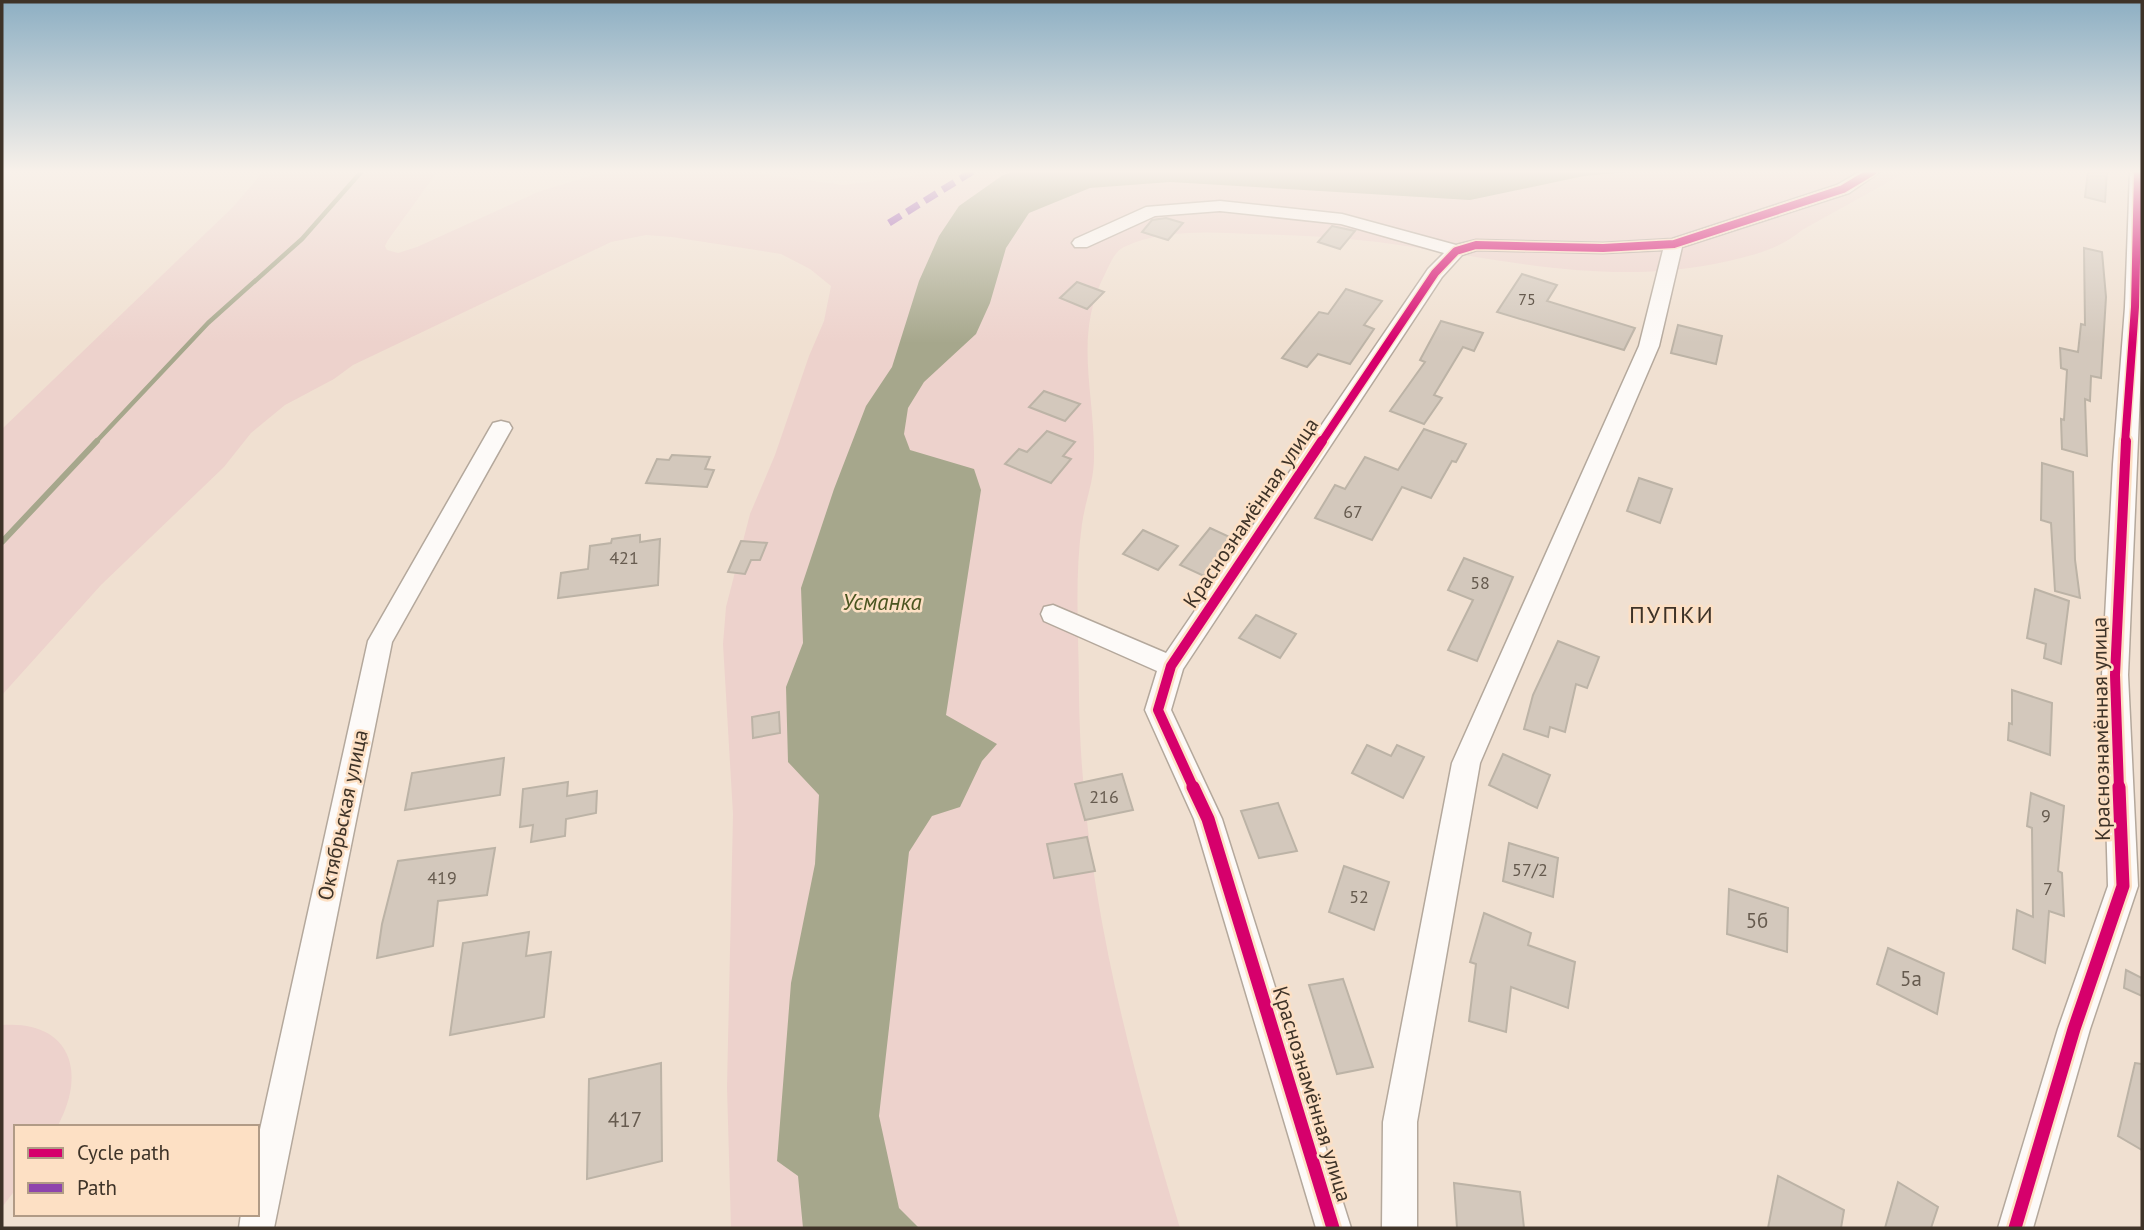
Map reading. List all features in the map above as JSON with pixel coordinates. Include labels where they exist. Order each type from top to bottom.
[{"type":"street","points":[[1081,243],[1113,228]]},
{"type":"street","points":[[1375,228],[1456,251],[1476,245],[1603,248],[1674,244],[1722,228]]},
{"type":"street","name":"Краснознамённая улица","points":[[2015,1228],[2074,1029],[2123,886],[2115,675],[2137,228]]},
{"type":"street","points":[[1400,1228],[1400,1122],[1466,763],[1649,346],[1674,244]]},
{"type":"street","name":"Краснознамённая улица","points":[[1333,1228],[1208,819],[1158,710],[1171,666],[1435,273],[1456,251]]},
{"type":"street","name":"Октябрьская улица","points":[[259,1214],[380,641],[501,428]]},
{"type":"street","points":[[1054,614],[1171,666]]},
{"type":"shaded area","points":[[211,228],[396,228],[385,246],[387,250],[398,253],[458,228],[1805,228],[1775,247],[1734,260],[1680,269],[1637,272],[1550,267],[1362,240],[1314,236],[1170,234],[1138,241],[1124,247],[1115,255],[1095,297],[1088,342],[1094,458],[1082,524],[1078,566],[1082,764],[1088,831],[1110,965],[1142,1097],[1180,1228],[731,1228],[727,1087],[733,814],[723,644],[726,607],[750,514],[775,455],[824,321],[831,286],[810,269],[781,254],[672,237],[646,235],[611,242],[353,365],[334,379],[285,405],[251,433],[224,467],[101,585],[2,695],[2,429]]},
{"type":"shaded area","points":[[2,1025],[25,1026],[44,1031],[57,1041],[67,1054],[71,1069],[71,1087],[58,1125],[14,1125],[14,1192],[2,1207]]},
{"type":"water","name":"Усманка","points":[[944,228],[1019,228],[1006,248],[990,303],[976,334],[924,382],[908,408],[904,434],[910,450],[974,469],[981,490],[946,715],[997,744],[982,761],[960,807],[932,816],[909,852],[879,1116],[899,1208],[919,1228],[803,1228],[798,1176],[777,1161],[791,983],[815,864],[819,795],[788,762],[786,687],[803,643],[801,588],[834,489],[866,406],[892,367],[919,281]]},
{"type":"building","points":[[1145,228],[1178,228],[1168,240],[1142,232]]},
{"type":"building","points":[[1330,228],[1355,231],[1340,249],[1318,242]]},
{"type":"building","points":[[2084,248],[2102,252],[2106,297],[2101,378],[2091,376],[2090,401],[2085,399],[2087,456],[2062,449],[2061,419],[2064,420],[2067,370],[2061,368],[2060,348],[2078,352],[2081,324],[2085,325]]},
{"type":"building","points":[[1522,274],[1557,285],[1547,301],[1635,328],[1624,350],[1497,312]]},
{"type":"building","points":[[1077,282],[1104,292],[1087,309],[1060,298]]},
{"type":"building","points":[[1346,289],[1382,301],[1364,325],[1374,329],[1350,364],[1318,354],[1307,367],[1282,358],[1319,312],[1328,314]]},
{"type":"building","points":[[1441,321],[1483,333],[1474,351],[1463,347],[1434,395],[1442,398],[1424,424],[1390,411],[1425,362],[1420,360]]},
{"type":"building","points":[[1678,325],[1722,336],[1716,364],[1671,353]]},
{"type":"building","points":[[1044,391],[1080,404],[1065,421],[1029,407]]},
{"type":"building","points":[[1424,429],[1466,444],[1456,462],[1452,461],[1431,498],[1402,487],[1372,540],[1315,518],[1335,485],[1345,489],[1365,457],[1398,470]]},
{"type":"building","points":[[1047,431],[1075,442],[1063,456],[1071,459],[1051,483],[1005,464],[1019,449],[1027,452]]},
{"type":"building","points":[[672,455],[710,457],[705,469],[714,470],[707,487],[646,483],[657,459],[669,460]]},
{"type":"building","points":[[2042,463],[2073,472],[2075,560],[2080,598],[2055,591],[2051,523],[2041,520]]},
{"type":"building","points":[[1639,478],[1672,489],[1660,523],[1627,511]]},
{"type":"building","points":[[1210,528],[1234,539],[1204,576],[1180,565]]},
{"type":"building","points":[[1143,530],[1178,546],[1158,570],[1123,554]]},
{"type":"building","points":[[640,535],[640,542],[660,539],[658,585],[558,598],[561,573],[588,569],[590,546],[611,543],[612,539]]},
{"type":"building","points":[[741,541],[767,543],[760,560],[751,560],[745,574],[728,572]]},
{"type":"building","points":[[1464,558],[1513,577],[1477,661],[1448,650],[1473,600],[1448,590]]},
{"type":"building","points":[[2035,589],[2069,601],[2061,664],[2044,658],[2046,644],[2027,638]]},
{"type":"building","points":[[1256,615],[1296,634],[1280,658],[1239,638]]},
{"type":"building","points":[[1558,641],[1599,657],[1587,688],[1576,684],[1565,732],[1550,727],[1548,737],[1524,729],[1533,695]]},
{"type":"building","points":[[2012,690],[2052,703],[2050,755],[2008,740],[2009,723],[2012,724]]},
{"type":"building","points":[[779,712],[780,733],[753,738],[752,717]]},
{"type":"building","points":[[1367,745],[1391,756],[1397,745],[1424,757],[1403,798],[1352,773]]},
{"type":"building","points":[[1503,754],[1550,775],[1537,808],[1489,785]]},
{"type":"building","points":[[504,758],[500,795],[405,810],[412,773]]},
{"type":"building","points":[[1122,774],[1133,810],[1085,820],[1075,784]]},
{"type":"building","points":[[568,782],[567,796],[597,791],[596,813],[566,819],[565,836],[531,842],[533,825],[520,827],[523,789]]},
{"type":"building","points":[[2031,793],[2064,806],[2058,871],[2062,873],[2064,916],[2049,911],[2045,963],[2013,949],[2017,910],[2033,917],[2032,828],[2027,826]]},
{"type":"building","points":[[1278,803],[1297,851],[1259,858],[1241,811]]},
{"type":"building","points":[[1087,837],[1095,871],[1054,878],[1047,844]]},
{"type":"building","points":[[1509,843],[1558,858],[1553,897],[1503,881]]},
{"type":"building","points":[[495,848],[487,895],[438,901],[433,946],[377,958],[382,924],[398,861]]},
{"type":"building","points":[[1344,866],[1389,882],[1374,930],[1329,912]]},
{"type":"building","points":[[1729,889],[1788,908],[1787,952],[1727,934]]},
{"type":"building","points":[[1484,913],[1531,933],[1528,945],[1575,962],[1568,1008],[1511,987],[1506,1032],[1469,1021],[1476,964],[1470,962]]},
{"type":"building","points":[[529,932],[526,956],[551,952],[544,1017],[450,1035],[463,943]]},
{"type":"building","points":[[1888,948],[1944,973],[1937,1014],[1877,984]]},
{"type":"building","points":[[2126,970],[2142,978],[2142,996],[2124,988]]},
{"type":"building","points":[[1343,979],[1373,1067],[1337,1074],[1309,985]]},
{"type":"building","points":[[661,1063],[662,1161],[587,1179],[589,1079]]},
{"type":"building","points":[[2135,1063],[2142,1064],[2142,1150],[2118,1136]]},
{"type":"building","points":[[1778,1176],[1844,1210],[1841,1228],[1768,1228]]},
{"type":"building","points":[[1898,1182],[1938,1207],[1931,1228],[1885,1228]]},
{"type":"building","points":[[1454,1183],[1520,1192],[1524,1228],[1457,1228]]},
{"type":"waterway","points":[[95,443],[208,323],[311,228]]},
{"type":"waterway","points":[[2,542],[97,441]]},
{"type":"cycle path","points":[[1333,1228],[1208,819],[1158,710],[1171,666],[1435,273],[1456,251],[1476,245],[1603,248],[1674,244],[1722,228]]},
{"type":"cycle path","points":[[2015,1228],[2074,1029],[2123,886],[2115,675],[2137,228]]},
{"type":"district","name":"ПУПКИ","points":[[1672,615]]}]
